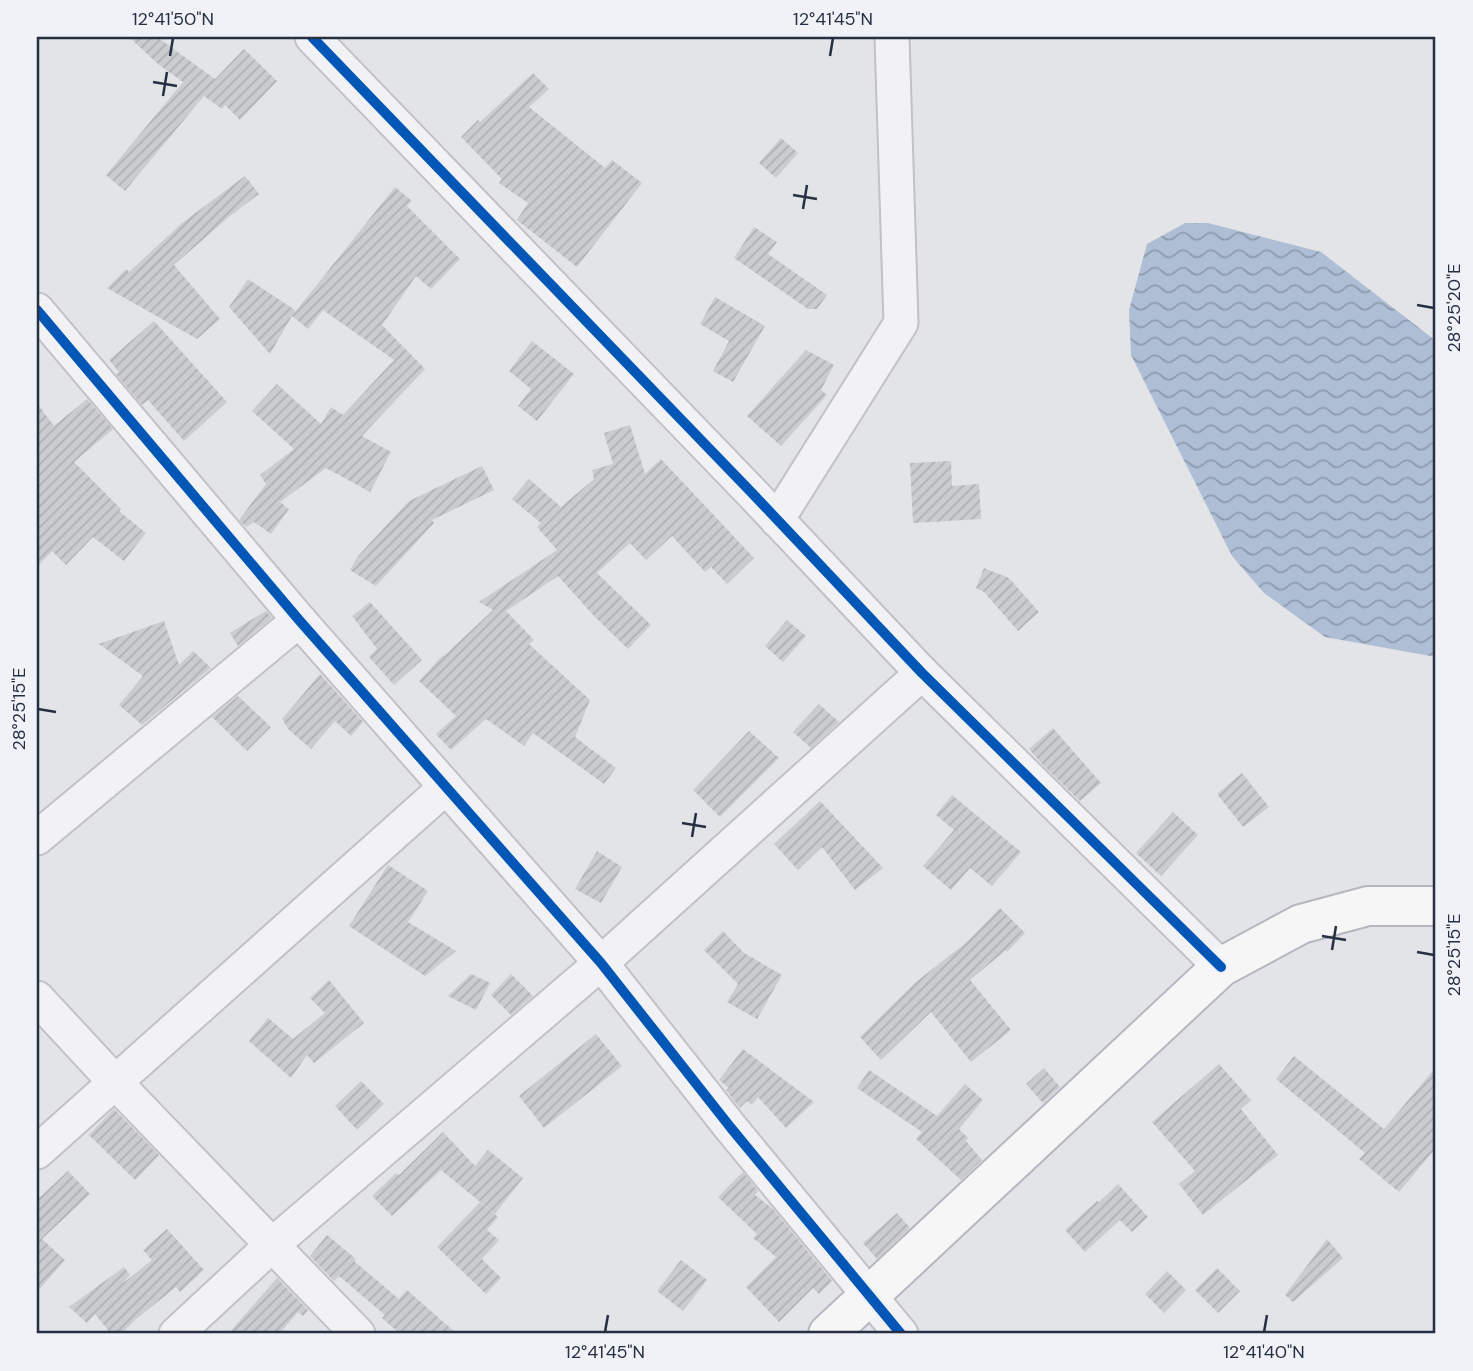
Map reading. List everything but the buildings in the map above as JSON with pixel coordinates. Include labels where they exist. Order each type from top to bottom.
[{"type":"highway","points":[[828,1334],[1221,967],[1301,924],[1368,906],[1436,906]]},
{"type":"street","points":[[312,37],[922,673],[1221,967]]},
{"type":"street","points":[[777,520],[901,323],[892,37]]},
{"type":"street","points":[[38,313],[299,620],[601,963],[731,1128],[901,1334]]},
{"type":"street","points":[[37,838],[299,620]]},
{"type":"street","points":[[176,1334],[272,1245],[601,963],[922,673]]},
{"type":"street","points":[[37,1152],[446,788]]},
{"type":"street","points":[[37,998],[358,1334]]},
{"type":"water","points":[[1185,223],[1208,223],[1321,252],[1436,341],[1436,657],[1325,637],[1264,593],[1232,556],[1131,355],[1129,310],[1147,244]]},
{"type":"cycle path","points":[[312,37],[922,673],[1221,967]]},
{"type":"cycle path","points":[[37,310],[299,620],[601,963],[731,1128],[901,1334]]}]
